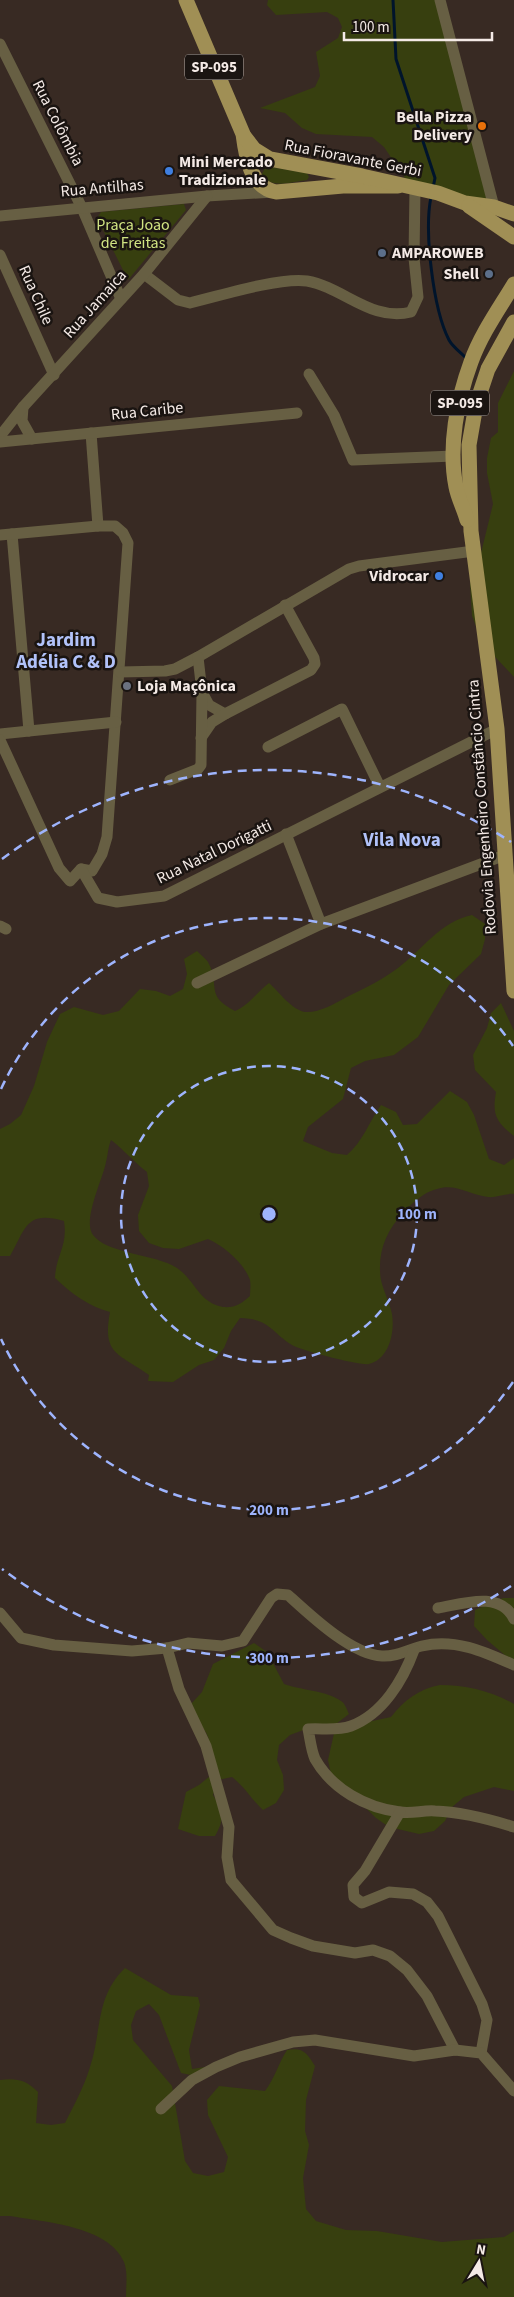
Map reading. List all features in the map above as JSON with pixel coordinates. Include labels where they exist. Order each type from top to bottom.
[{"type":"main road","name":"SP-095","points":[[186,0],[243,134],[246,157],[254,176]]},
{"type":"main road","name":"Rua Fioravante Gerbi","points":[[243,134],[254,149],[270,159],[362,176],[398,186],[419,189],[465,203],[494,207],[514,214]]},
{"type":"main road","points":[[270,159],[262,162],[254,176],[260,186],[276,192]]},
{"type":"main road","points":[[309,189],[316,176],[314,167]]},
{"type":"main road","name":"SP-095","points":[[276,192],[343,186],[398,186]]},
{"type":"main road","name":"Rua Fioravante Gerbi","points":[[465,203],[514,238]]},
{"type":"main road","name":"Rodovia Engenheiro Constâncio Cintra","points":[[471,531],[456,488],[454,456],[456,422],[471,362],[484,334],[514,284]]},
{"type":"main road","name":"Rodovia Engenheiro Constâncio Cintra","points":[[514,322],[488,370],[476,405],[469,445],[471,531],[497,729],[506,855],[510,875],[514,991]]},
{"type":"street","points":[[440,0],[494,207]]},
{"type":"street","name":"Rua Colômbia","points":[[0,44],[82,208],[121,299]]},
{"type":"street","points":[[238,195],[252,185],[254,176]]},
{"type":"street","points":[[144,274],[178,300],[190,303],[291,280],[308,281],[384,313],[398,315],[412,312],[418,297],[414,258],[419,189]]},
{"type":"street","name":"Rua Antilhas","points":[[0,216],[207,196],[276,192]]},
{"type":"street","name":"Rua Jamaica","points":[[0,436],[23,407],[144,274],[207,196]]},
{"type":"street","name":"Rua Chile","points":[[0,255],[54,375]]},
{"type":"street","points":[[309,374],[334,415],[353,460],[454,456]]},
{"type":"street","points":[[23,407],[22,421],[32,438]]},
{"type":"street","name":"Rua Caribe","points":[[0,442],[297,412]]},
{"type":"street","points":[[91,432],[98,526]]},
{"type":"street","points":[[0,535],[115,526],[123,533],[128,543],[107,837],[102,854],[92,871],[81,869],[70,881],[59,868],[0,740]]},
{"type":"street","points":[[12,534],[29,731]]},
{"type":"street","points":[[120,672],[174,668],[198,657],[349,569],[359,566],[474,551]]},
{"type":"street","points":[[201,738],[212,722],[311,670],[314,658],[285,606]]},
{"type":"street","points":[[170,780],[198,769],[201,765],[202,692],[198,657]]},
{"type":"street","points":[[202,692],[209,705],[225,714]]},
{"type":"street","points":[[268,747],[342,709],[380,787]]},
{"type":"street","points":[[0,734],[116,722]]},
{"type":"street","name":"Rua Natal Dorigatti","points":[[81,869],[98,898],[117,902],[164,896],[497,729]]},
{"type":"street","points":[[286,834],[321,924]]},
{"type":"street","points":[[197,983],[321,924],[506,855]]},
{"type":"street","points":[[0,1613],[21,1638],[38,1642],[132,1651],[167,1648],[188,1643],[222,1646],[242,1641],[271,1598],[278,1594],[288,1595],[347,1645],[381,1656],[414,1650],[421,1646],[444,1644],[476,1648],[514,1665]]},
{"type":"street","points":[[438,1608],[482,1600],[499,1604],[511,1612],[514,1619]]},
{"type":"street","points":[[167,1648],[179,1689],[206,1746],[229,1827],[227,1857],[231,1880],[273,1930],[320,1947],[355,1953],[373,1950],[390,1956],[407,1970],[427,1996],[456,2050]]},
{"type":"street","points":[[414,1650],[406,1672],[376,1711],[351,1726],[334,1729],[308,1729],[315,1758],[336,1786],[347,1794],[376,1806],[400,1812],[435,1811],[489,1819],[514,1827]]},
{"type":"street","points":[[400,1812],[365,1871],[353,1885],[354,1897],[362,1903],[389,1892],[413,1894],[427,1902],[438,1916],[482,2004],[487,2020],[481,2053]]},
{"type":"street","points":[[161,2109],[192,2080],[216,2067],[240,2057],[293,2042],[315,2040],[414,2056],[456,2050],[481,2053],[514,2090]]},
{"type":"green space","points":[[268,0],[440,0],[493,207],[411,187],[384,147],[372,137],[316,134],[302,128],[285,113],[260,108],[315,87],[320,76],[316,52],[338,38],[342,27],[338,18],[327,12],[276,15],[267,5]]},
{"type":"green space","points":[[270,167],[307,173],[309,177],[307,180],[277,184],[261,176],[265,168]]},
{"type":"green space","name":"Praça João de Freitas","points":[[184,204],[186,210],[128,280],[97,218],[101,212]]},
{"type":"green space","points":[[514,371],[514,677],[483,644],[472,616],[470,585],[473,565],[481,553],[493,504],[487,473],[487,458],[491,438],[498,432],[498,403]]},
{"type":"green space","points":[[472,915],[485,924],[485,939],[481,954],[449,985],[418,1037],[394,1055],[365,1061],[351,1068],[343,1099],[308,1127],[303,1141],[332,1153],[347,1155],[362,1138],[381,1105],[396,1112],[403,1125],[417,1124],[450,1091],[467,1102],[474,1115],[489,1159],[504,1165],[514,1158],[514,1194],[488,1197],[450,1187],[437,1189],[423,1195],[414,1202],[393,1226],[383,1247],[380,1263],[381,1282],[392,1314],[391,1337],[386,1351],[376,1361],[369,1364],[354,1363],[306,1350],[292,1345],[264,1323],[240,1318],[231,1331],[224,1348],[214,1360],[199,1365],[173,1382],[148,1381],[149,1375],[121,1357],[111,1345],[108,1337],[110,1312],[81,1299],[55,1278],[64,1238],[64,1221],[51,1218],[34,1220],[24,1230],[10,1256],[0,1256],[0,1129],[21,1115],[34,1086],[47,1042],[60,1014],[74,1007],[103,1015],[119,1011],[140,989],[156,991],[170,996],[183,989],[187,974],[184,959],[197,951],[208,962],[212,970],[216,995],[225,1005],[235,1011],[249,1002],[269,983],[300,1011],[321,1010],[386,976],[407,961],[441,930]],"holes":[[[111,1140],[147,1172],[149,1186],[138,1215],[139,1231],[149,1243],[163,1248],[179,1249],[208,1239],[214,1242],[233,1256],[243,1267],[250,1280],[250,1296],[247,1299],[231,1307],[215,1305],[208,1301],[177,1268],[168,1263],[109,1246],[93,1235],[90,1228],[91,1210]]]},
{"type":"green space","points":[[501,1003],[514,1031],[514,1136],[499,1122],[495,1112],[496,1092],[475,1070],[473,1055],[487,1028],[491,1013]]},
{"type":"green space","points":[[503,1598],[514,1598],[514,1663],[474,1626],[475,1610]]},
{"type":"green space","points":[[254,1643],[267,1652],[284,1684],[335,1698],[344,1703],[349,1714],[336,1724],[306,1729],[290,1735],[279,1745],[277,1760],[283,1775],[284,1790],[276,1803],[263,1810],[232,1777],[218,1780],[213,1795],[222,1815],[215,1836],[199,1836],[178,1829],[186,1792],[210,1776],[210,1751],[207,1735],[204,1729],[180,1705],[180,1702],[191,1704],[202,1692],[213,1664]]},
{"type":"green space","points":[[440,1685],[478,1690],[514,1704],[514,1791],[494,1787],[464,1797],[452,1807],[445,1821],[434,1831],[419,1834],[389,1827],[376,1818],[331,1774],[328,1760],[335,1729],[391,1717],[412,1696],[425,1689]]},
{"type":"green space","points":[[125,1968],[171,1995],[198,1997],[200,2005],[189,2050],[192,2069],[205,2067],[196,2076],[181,2073],[159,2015],[149,2004],[136,2011],[131,2025],[133,2040],[172,2086],[185,2161],[193,2173],[208,2176],[224,2172],[228,2157],[208,2115],[207,2100],[219,2086],[265,2091],[287,2050],[301,2050],[307,2054],[315,2066],[306,2100],[305,2131],[309,2145],[303,2178],[306,2209],[316,2221],[346,2230],[377,2231],[442,2242],[504,2237],[514,2231],[514,2297],[126,2297],[124,2262],[116,2250],[105,2240],[90,2233],[57,2224],[0,2216],[0,2080],[11,2079],[21,2081],[38,2092],[36,2123],[51,2125],[65,2123],[82,2089],[90,2067],[104,2003],[115,1979]]},
{"type":"waterway","points":[[393,0],[396,59],[435,178],[433,188]]},
{"type":"waterway","points":[[431,197],[429,249],[438,309],[449,340],[465,357]]},
{"type":"place","name":"Bella Pizza Delivery","points":[[482,126]]},
{"type":"place","name":"Mini Mercado Tradizionale","points":[[169,171]]},
{"type":"place","name":"AMPAROWEB","points":[[382,253]]},
{"type":"place","name":"Shell","points":[[489,274]]},
{"type":"place","name":"Vidrocar","points":[[439,576]]},
{"type":"place","name":"Loja Maçônica","points":[[127,686]]},
{"type":"district","name":"Jardim Adélia C & D","points":[[66,651]]},
{"type":"district","name":"Vila Nova","points":[[402,840]]}]
